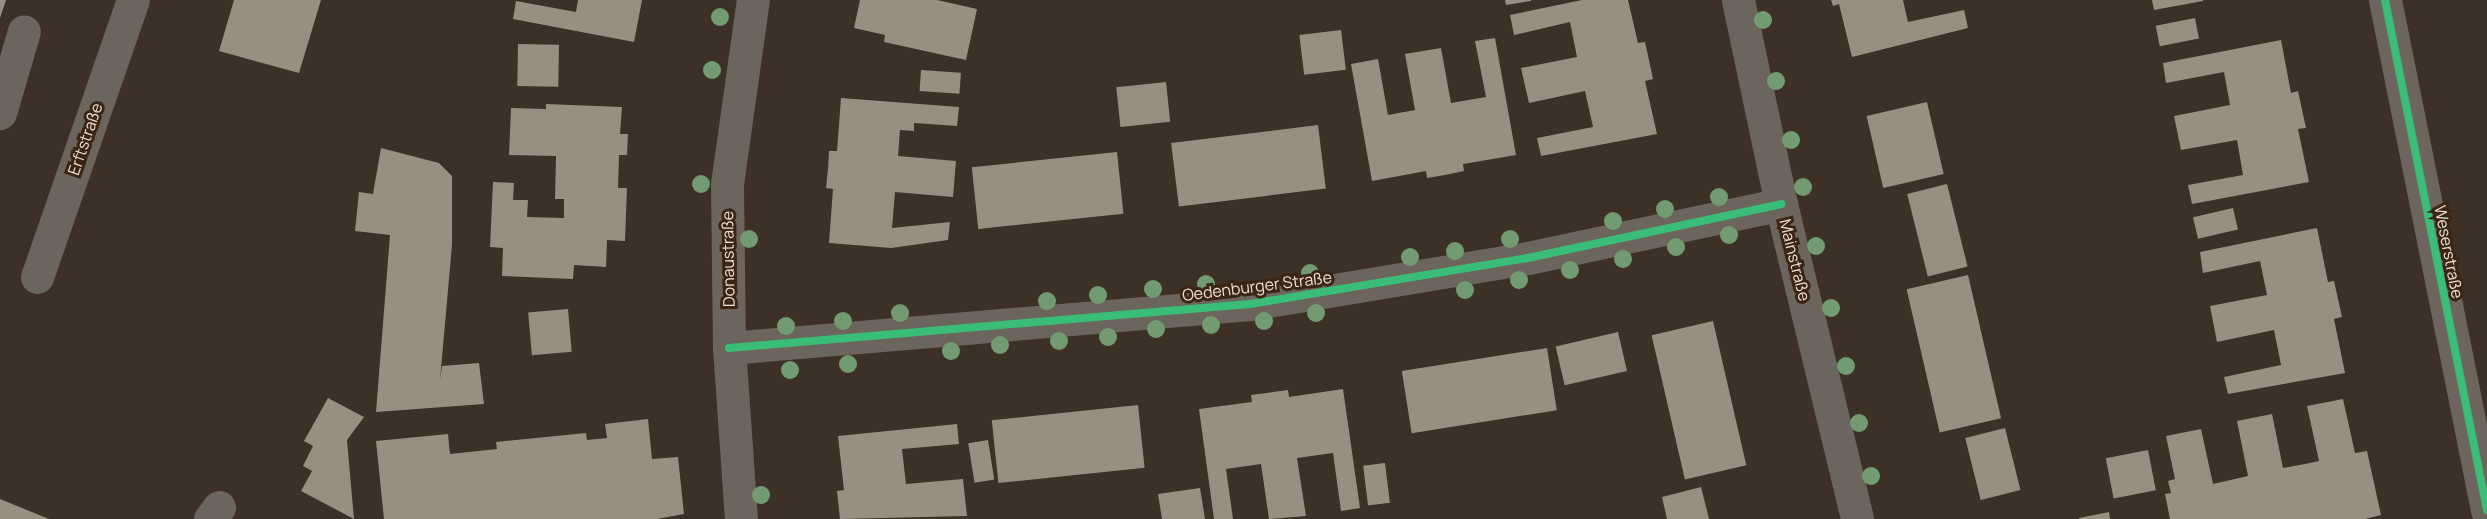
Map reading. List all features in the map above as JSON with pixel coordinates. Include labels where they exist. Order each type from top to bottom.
[{"type":"street","name":"Erftstraße","points":[[37,278],[133,0]]},
{"type":"street","name":"Donaustraße","points":[[741,519],[729,348],[727,184],[753,0]]},
{"type":"street","name":"Mainstraße","points":[[1738,0],[1781,204],[1857,519]]},
{"type":"street","name":"Weserstraße","points":[[2385,0],[2487,510]]},
{"type":"street","points":[[0,113],[24,31]]},
{"type":"street","name":"Oedenburger Straße","points":[[729,348],[1250,304],[1528,258],[1781,204]]},
{"type":"building","points":[[0,0],[6,0],[0,18]]},
{"type":"building","points":[[234,0],[321,0],[299,73],[219,51]]},
{"type":"building","points":[[578,0],[642,0],[634,42],[513,19],[516,1],[576,12]]},
{"type":"building","points":[[860,0],[937,0],[977,9],[966,60],[884,42],[885,35],[854,28]]},
{"type":"building","points":[[1505,0],[1531,0],[1531,1],[1506,5]]},
{"type":"building","points":[[1582,0],[1628,0],[1638,43],[1645,42],[1649,60],[1653,79],[1645,81],[1657,134],[1541,156],[1537,138],[1593,127],[1585,91],[1529,103],[1521,68],[1577,57],[1570,22],[1514,35],[1510,15]]},
{"type":"building","points":[[1831,0],[1903,0],[1908,22],[1964,10],[1968,28],[1852,57],[1839,4],[1833,6]]},
{"type":"building","points":[[2152,0],[2203,0],[2203,1],[2154,10]]},
{"type":"building","points":[[2195,18],[2199,39],[2160,46],[2156,26]]},
{"type":"building","points":[[1341,30],[1346,70],[1304,75],[1299,35]]},
{"type":"building","points":[[1495,38],[1516,155],[1463,164],[1464,171],[1445,175],[1427,178],[1426,171],[1372,181],[1351,64],[1378,59],[1388,115],[1415,110],[1405,54],[1441,48],[1451,103],[1486,97],[1475,41]]},
{"type":"building","points":[[2281,40],[2291,93],[2298,91],[2306,128],[2298,129],[2309,182],[2192,204],[2188,185],[2243,175],[2237,140],[2181,150],[2174,116],[2230,105],[2224,72],[2166,83],[2163,63]]},
{"type":"building","points":[[518,44],[559,45],[558,87],[517,86]]},
{"type":"building","points":[[921,70],[961,73],[959,94],[920,91]]},
{"type":"building","points":[[1166,82],[1170,122],[1120,127],[1116,87]]},
{"type":"building","points":[[841,98],[959,107],[957,126],[914,123],[914,131],[900,130],[898,156],[956,161],[953,197],[895,192],[892,228],[950,222],[948,240],[891,248],[829,243],[833,189],[826,188],[829,151],[837,151]]},
{"type":"building","points":[[1927,102],[1944,174],[1883,188],[1867,116]]},
{"type":"building","points":[[546,104],[622,107],[620,134],[628,134],[627,155],[619,155],[618,188],[627,188],[625,241],[607,240],[606,267],[574,265],[573,279],[502,276],[503,248],[490,247],[493,182],[514,183],[513,200],[528,200],[527,217],[564,218],[564,199],[555,199],[556,156],[509,155],[511,108],[546,109]]},
{"type":"building","points":[[1318,125],[1326,189],[1179,207],[1171,143]]},
{"type":"building","points":[[381,148],[439,163],[452,176],[452,245],[440,380],[442,366],[479,363],[484,404],[376,412],[390,235],[355,231],[359,192],[373,194]]},
{"type":"building","points":[[1117,152],[1123,214],[978,229],[972,167]]},
{"type":"building","points":[[1947,184],[1968,266],[1928,276],[1907,194]]},
{"type":"building","points":[[2233,208],[2238,229],[2198,239],[2193,217]]},
{"type":"building","points":[[2317,228],[2328,282],[2334,281],[2342,317],[2334,319],[2345,373],[2228,394],[2224,377],[2281,365],[2274,330],[2217,342],[2210,306],[2267,295],[2260,261],[2203,273],[2200,252]]},
{"type":"building","points":[[1968,275],[2001,418],[1940,432],[1907,289]]},
{"type":"building","points":[[568,309],[572,352],[532,355],[528,312]]},
{"type":"building","points":[[1713,321],[1746,465],[1685,479],[1652,335]]},
{"type":"building","points":[[1618,332],[1627,371],[1565,385],[1556,346]]},
{"type":"building","points":[[1547,348],[1557,410],[1412,433],[1402,371]]},
{"type":"building","points":[[1343,389],[1360,508],[1341,511],[1333,453],[1297,458],[1306,516],[1269,519],[1261,464],[1226,469],[1233,519],[1214,519],[1199,409],[1252,402],[1251,395],[1288,390],[1289,397]]},
{"type":"building","points":[[328,398],[364,417],[347,440],[354,519],[301,491],[312,471],[303,466],[313,446],[304,441]]},
{"type":"building","points":[[2343,399],[2355,453],[2367,451],[2381,515],[2365,519],[2170,519],[2165,494],[2171,493],[2168,481],[2175,479],[2166,436],[2201,429],[2213,484],[2248,476],[2237,421],[2272,414],[2283,468],[2305,464],[2319,461],[2307,406]]},
{"type":"building","points":[[1138,405],[1145,468],[998,483],[992,420]]},
{"type":"building","points":[[648,419],[652,459],[678,457],[684,514],[657,519],[384,519],[376,441],[448,434],[450,454],[497,449],[496,442],[586,433],[587,440],[607,438],[605,424]]},
{"type":"building","points":[[957,424],[959,444],[902,449],[906,484],[963,479],[967,516],[840,519],[837,491],[844,490],[838,436]]},
{"type":"building","points":[[2005,428],[2020,490],[1981,500],[1965,438]]},
{"type":"building","points":[[988,440],[994,480],[975,483],[968,443]]},
{"type":"building","points":[[2148,450],[2156,490],[2114,498],[2106,458]]},
{"type":"building","points":[[1385,463],[1390,503],[1368,505],[1363,466]]},
{"type":"building","points":[[1701,487],[1709,519],[1667,519],[1662,497]]},
{"type":"building","points":[[1200,488],[1205,519],[1162,519],[1158,494]]},
{"type":"building","points":[[0,499],[49,519],[0,519]]},
{"type":"building","points":[[2109,512],[2110,519],[2079,519],[2079,518]]},
{"type":"cycle path","points":[[2385,0],[2487,510]]},
{"type":"cycle path","points":[[729,348],[1250,304],[1528,258],[1781,204]]}]
